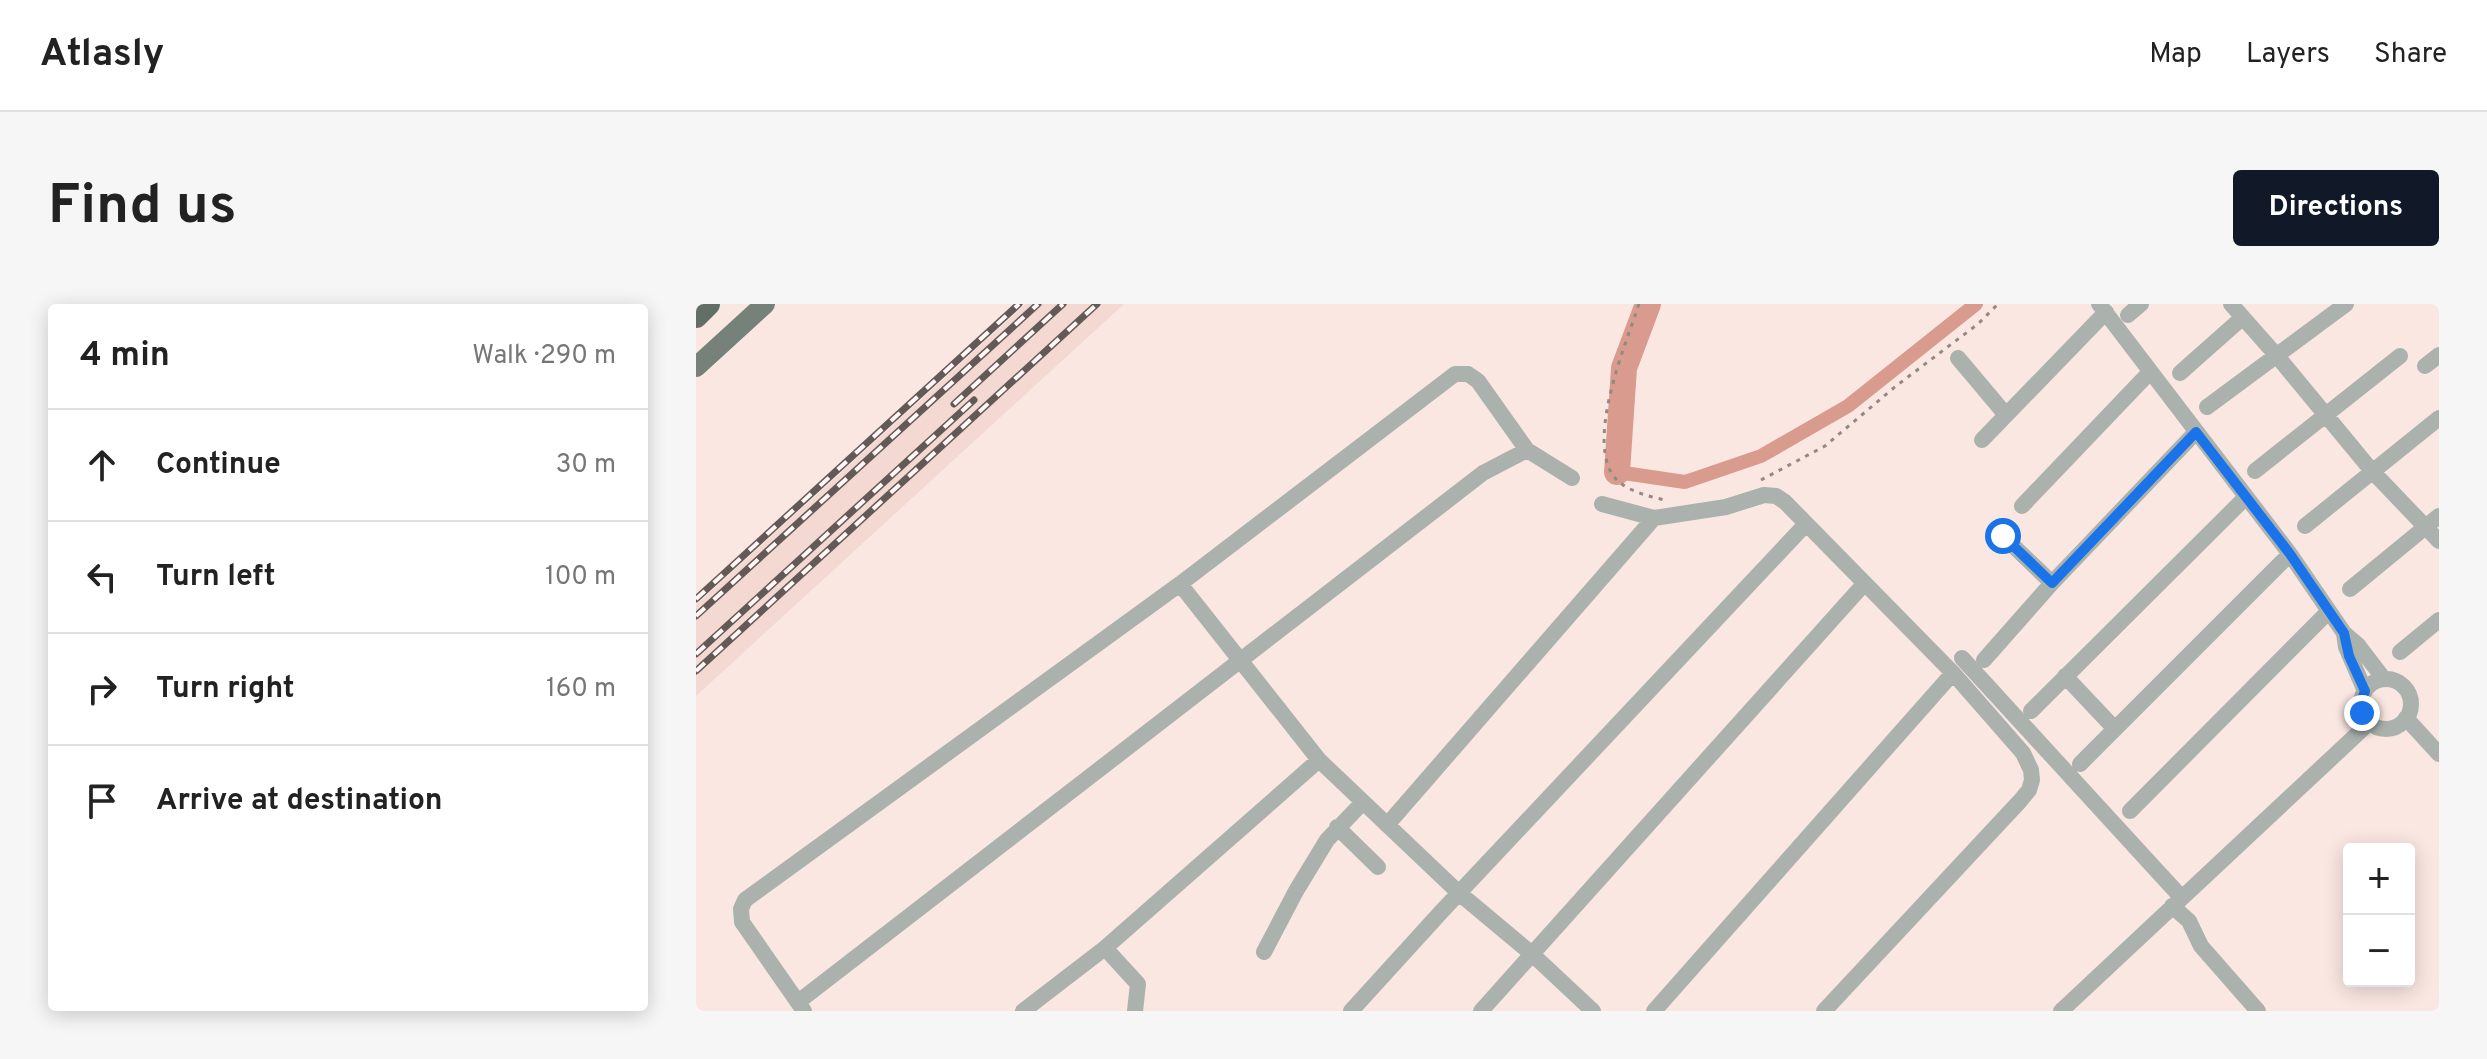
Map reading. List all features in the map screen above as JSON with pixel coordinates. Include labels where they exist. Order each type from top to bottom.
[{"type":"highway","points":[[696,316],[708,304]]},
{"type":"main road","points":[[696,367],[765,304]]},
{"type":"street","points":[[2231,304],[2372,471],[2433,521],[2439,541]]},
{"type":"street","points":[[2207,407],[2346,304]]},
{"type":"street","points":[[1982,440],[2103,308],[2290,554],[2344,633],[2358,645],[2384,679],[2402,685],[2407,692],[2410,710],[2399,725],[2389,729],[2369,723],[2362,713],[2361,702],[2365,691],[2373,683],[2384,679]]},
{"type":"street","points":[[2180,373],[2242,318]]},
{"type":"street","points":[[2425,366],[2439,355]]},
{"type":"street","points":[[2255,471],[2400,356]]},
{"type":"street","points":[[1958,358],[2006,415]]},
{"type":"street","points":[[2022,506],[2150,372]]},
{"type":"street","points":[[1527,450],[1483,473],[801,1006],[742,922],[741,909],[745,900],[1180,584],[1455,374],[1468,374],[1478,381],[1527,450],[1572,478]]},
{"type":"street","points":[[2305,526],[2439,418]]},
{"type":"street","points":[[1984,660],[2052,583],[2196,432]]},
{"type":"street","points":[[1602,504],[1654,518],[1726,507],[1764,495],[1776,496],[1953,673],[2023,753],[2031,770],[2029,790],[1824,1011]]},
{"type":"street","points":[[2031,711],[2245,498]]},
{"type":"street","points":[[1387,825],[1654,518]]},
{"type":"street","points":[[2350,589],[2433,521]]},
{"type":"street","points":[[1351,1011],[1806,524]]},
{"type":"street","points":[[2003,536],[2052,583]]},
{"type":"street","points":[[2080,764],[2290,554]]},
{"type":"street","points":[[1180,584],[1319,760],[1459,893],[1532,954],[1593,1011]]},
{"type":"street","points":[[1481,1011],[1864,584]]},
{"type":"street","points":[[2130,811],[2329,611]]},
{"type":"street","points":[[2400,652],[2439,620]]},
{"type":"street","points":[[2344,633],[2349,656],[2365,691]]},
{"type":"street","points":[[1962,658],[2177,901],[2201,946],[2258,1011]]},
{"type":"street","points":[[1654,1011],[1953,673]]},
{"type":"street","points":[[2065,676],[2115,729]]},
{"type":"street","points":[[2406,718],[2439,754]]},
{"type":"street","points":[[2061,1011],[2369,723]]},
{"type":"street","points":[[1023,1011],[1105,948],[1319,760]]},
{"type":"street","points":[[1264,952],[1296,891],[1337,827],[1363,802]]},
{"type":"street","points":[[1337,827],[1378,867]]},
{"type":"street","points":[[1105,948],[1138,984],[1135,1011]]},
{"type":"path","points":[[1639,304],[1607,404],[1603,441],[1606,458],[1620,482],[1667,501]]},
{"type":"path","points":[[1762,479],[1825,446],[1896,386],[1978,324],[1998,304]]},
{"type":"shaded area","points":[[1026,304],[1124,304],[696,696],[696,605]]},
{"type":"waterway","points":[[1617,472],[1624,368],[1648,304]]},
{"type":"waterway","points":[[1617,472],[1685,482],[1761,456],[1848,406],[1976,304]]},
{"type":"railway","points":[[696,599],[1019,304]]},
{"type":"railway","points":[[696,616],[1038,304]]},
{"type":"railway","points":[[954,404],[1063,304]]},
{"type":"railway","points":[[696,671],[1097,304]]},
{"type":"railway","points":[[696,654],[974,400]]},
{"type":"route","points":[[2003,536],[2052,583],[2196,432],[2290,554],[2344,633],[2349,656],[2365,691],[2361,702],[2362,713]]}]
